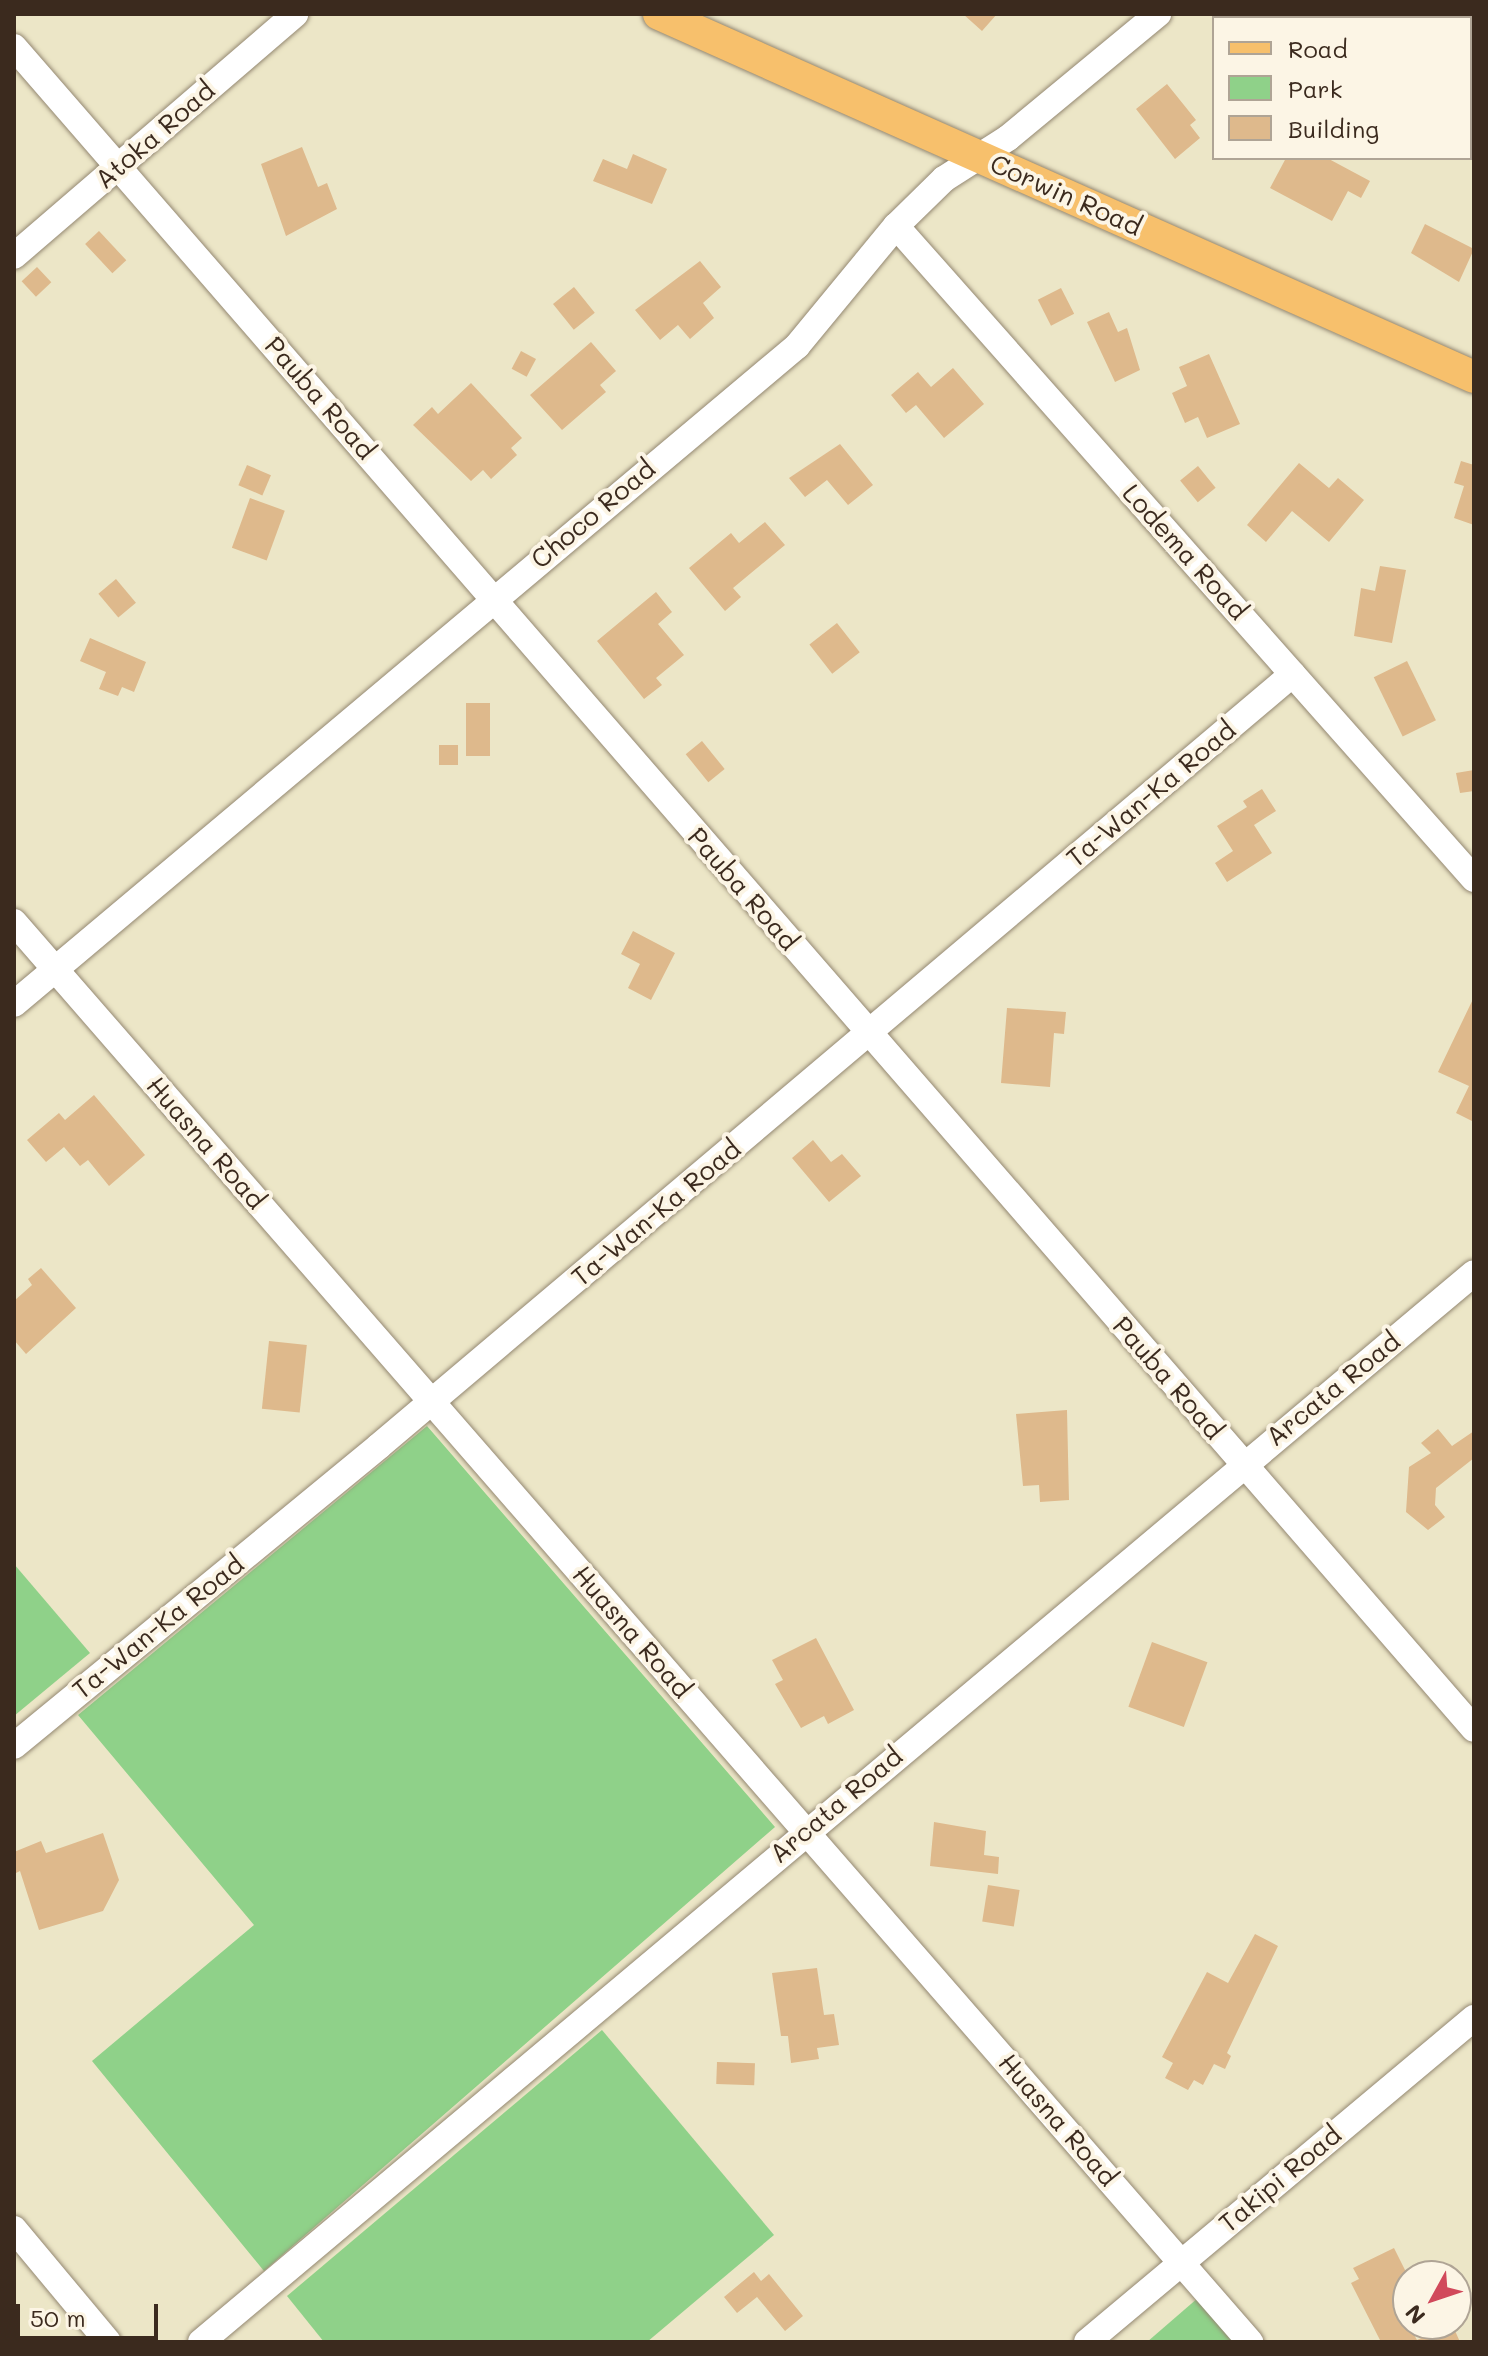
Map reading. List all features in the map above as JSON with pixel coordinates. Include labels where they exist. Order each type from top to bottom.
[{"type":"main road","name":"Corwin Road","points":[[659,14],[1474,377]]},
{"type":"street","name":"Atoka Road","points":[[14,256],[295,14]]},
{"type":"street","name":"Choco Road","points":[[14,1004],[493,597],[797,346],[896,226],[944,179],[982,157],[1158,14]]},
{"type":"street","name":"Pauba Road","points":[[14,47],[493,597],[867,1035],[1474,1729]]},
{"type":"street","name":"Lodema Road","points":[[896,226],[1474,879]]},
{"type":"street","name":"Ta-Wan-Ka Road","points":[[14,1746],[431,1402],[1293,674]]},
{"type":"street","name":"Huasna Road","points":[[14,922],[1250,2342]]},
{"type":"street","name":"Arcata Road","points":[[201,2342],[1243,1463],[1474,1273]]},
{"type":"street","name":"Takipi Road","points":[[1087,2342],[1474,2018]]},
{"type":"street","points":[[14,2229],[108,2342]]},
{"type":"green space","points":[[427,1426],[775,1827],[264,2271],[92,2061],[254,1925],[78,1715]]},
{"type":"green space","points":[[14,1564],[90,1653],[14,1716]]},
{"type":"green space","points":[[602,2030],[774,2235],[647,2342],[324,2342],[287,2296]]},
{"type":"green space","points":[[1206,2291],[1241,2342],[1147,2342]]},
{"type":"building","points":[[963,14],[997,14],[982,31]]},
{"type":"building","points":[[1167,84],[1196,120],[1190,125],[1200,138],[1175,159],[1136,109]]},
{"type":"building","points":[[302,147],[318,187],[327,183],[337,209],[286,236],[261,164]]},
{"type":"building","points":[[633,154],[667,169],[652,204],[593,181],[603,159],[627,169]]},
{"type":"building","points":[[1285,160],[1331,160],[1370,181],[1361,198],[1348,191],[1332,221],[1270,188]]},
{"type":"building","points":[[1425,224],[1474,249],[1459,282],[1411,253]]},
{"type":"building","points":[[99,231],[126,260],[112,273],[85,244]]},
{"type":"building","points":[[700,261],[721,287],[703,303],[714,318],[690,339],[678,325],[660,340],[635,310]]},
{"type":"building","points":[[37,267],[51,282],[36,297],[22,281]]},
{"type":"building","points":[[574,287],[595,313],[574,330],[553,304]]},
{"type":"building","points":[[1061,288],[1074,314],[1051,326],[1038,300]]},
{"type":"building","points":[[1109,312],[1118,332],[1127,328],[1140,370],[1115,382],[1087,322]]},
{"type":"building","points":[[591,342],[616,371],[600,385],[606,392],[562,430],[530,395]]},
{"type":"building","points":[[521,351],[536,359],[527,377],[512,369]]},
{"type":"building","points":[[1209,354],[1240,424],[1207,438],[1198,417],[1185,423],[1172,393],[1187,386],[1179,367]]},
{"type":"building","points":[[953,368],[984,404],[944,438],[916,405],[906,413],[891,395],[918,372],[931,387]]},
{"type":"building","points":[[471,383],[522,438],[511,448],[517,455],[491,479],[483,470],[471,481],[413,425],[432,407],[438,414]]},
{"type":"building","points":[[840,444],[873,485],[848,505],[827,480],[805,497],[789,478]]},
{"type":"building","points":[[1461,461],[1474,465],[1474,525],[1454,518],[1464,486],[1454,483]]},
{"type":"building","points":[[1299,463],[1329,488],[1338,478],[1364,500],[1329,542],[1292,511],[1266,542],[1247,525]]},
{"type":"building","points":[[247,465],[271,475],[262,495],[238,485]]},
{"type":"building","points":[[1198,466],[1216,488],[1198,502],[1180,480]]},
{"type":"building","points":[[250,498],[285,511],[267,560],[232,548]]},
{"type":"building","points":[[765,522],[785,545],[733,588],[741,597],[725,611],[689,568],[731,533],[739,543]]},
{"type":"building","points":[[1380,566],[1406,570],[1392,643],[1354,636],[1361,588],[1375,591]]},
{"type":"building","points":[[116,579],[136,603],[118,618],[98,594]]},
{"type":"building","points":[[656,592],[672,612],[658,624],[684,655],[656,678],[662,685],[644,699],[597,641]]},
{"type":"building","points":[[837,623],[860,652],[832,674],[809,645]]},
{"type":"building","points":[[90,638],[146,662],[134,692],[122,687],[118,696],[99,689],[106,672],[80,661]]},
{"type":"building","points":[[1407,661],[1436,720],[1403,737],[1374,677]]},
{"type":"building","points":[[466,703],[490,703],[490,756],[466,756]]},
{"type":"building","points":[[702,741],[725,769],[708,782],[686,754]]},
{"type":"building","points":[[439,745],[458,745],[458,765],[439,765]]},
{"type":"building","points":[[1474,770],[1474,791],[1460,793],[1456,773]]},
{"type":"building","points":[[1262,789],[1276,811],[1254,825],[1272,853],[1227,882],[1215,863],[1233,851],[1217,826],[1247,807],[1243,801]]},
{"type":"building","points":[[633,931],[675,953],[651,1000],[628,988],[640,964],[621,954]]},
{"type":"building","points":[[1474,997],[1474,1122],[1456,1113],[1469,1086],[1438,1072]]},
{"type":"building","points":[[1007,1008],[1066,1012],[1064,1034],[1054,1033],[1050,1087],[1001,1083]]},
{"type":"building","points":[[94,1095],[145,1155],[109,1186],[88,1160],[80,1166],[64,1147],[46,1162],[27,1140],[59,1113],[65,1120]]},
{"type":"building","points":[[813,1140],[831,1162],[842,1154],[861,1176],[829,1202],[792,1158]]},
{"type":"building","points":[[41,1268],[76,1308],[26,1354],[14,1340],[14,1301],[32,1285],[28,1279]]},
{"type":"building","points":[[269,1341],[307,1345],[300,1413],[262,1409]]},
{"type":"building","points":[[1067,1410],[1069,1500],[1040,1502],[1039,1485],[1023,1486],[1016,1414]]},
{"type":"building","points":[[1438,1429],[1452,1446],[1474,1431],[1474,1458],[1436,1488],[1435,1505],[1445,1517],[1428,1530],[1406,1512],[1409,1467],[1431,1453],[1421,1443]]},
{"type":"building","points":[[816,1638],[854,1710],[828,1724],[824,1716],[801,1728],[775,1684],[783,1680],[772,1660]]},
{"type":"building","points":[[1152,1642],[1207,1662],[1184,1727],[1128,1707]]},
{"type":"building","points":[[934,1822],[986,1831],[984,1855],[999,1857],[998,1874],[930,1866]]},
{"type":"building","points":[[103,1833],[119,1880],[103,1911],[39,1930],[20,1871],[14,1874],[14,1852],[41,1841],[46,1853]]},
{"type":"building","points":[[988,1885],[1020,1890],[1014,1927],[982,1922]]},
{"type":"building","points":[[1255,1934],[1278,1946],[1227,2053],[1231,2056],[1225,2069],[1214,2064],[1203,2085],[1194,2080],[1188,2090],[1165,2078],[1173,2063],[1162,2057],[1207,1972],[1228,1983]]},
{"type":"building","points":[[817,1968],[824,2015],[834,2014],[839,2045],[817,2048],[819,2059],[791,2063],[788,2036],[781,2036],[772,1973]]},
{"type":"building","points":[[717,2062],[755,2063],[754,2085],[716,2084]]},
{"type":"building","points":[[1394,2248],[1400,2260],[1392,2260],[1392,2340],[1460,2342],[1381,2342],[1351,2283],[1359,2279],[1353,2268]]},
{"type":"building","points":[[754,2272],[761,2281],[769,2274],[803,2316],[785,2331],[757,2297],[737,2313],[724,2297]]}]
